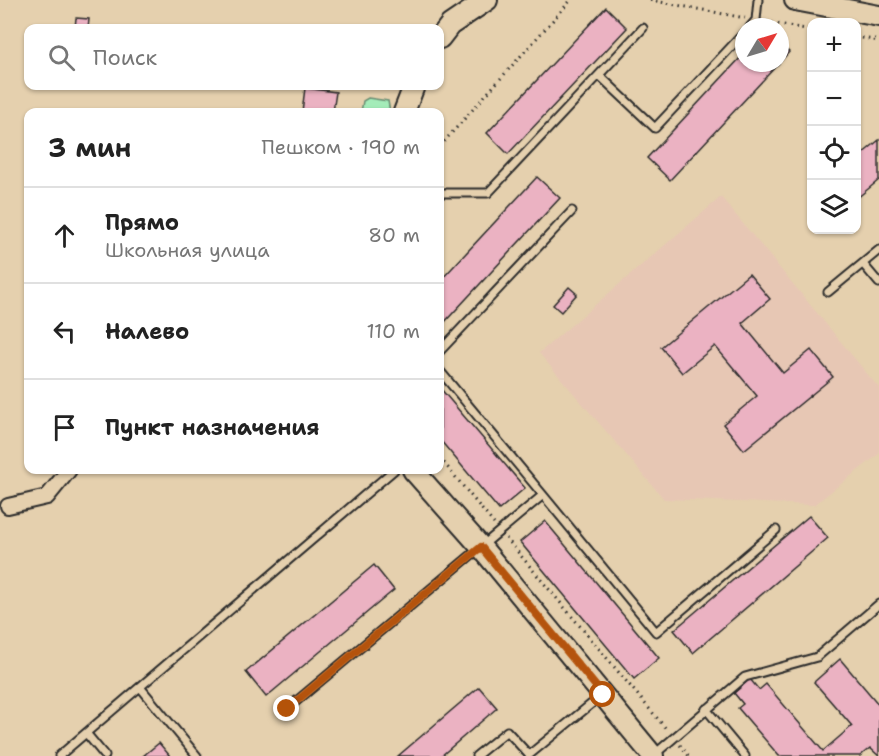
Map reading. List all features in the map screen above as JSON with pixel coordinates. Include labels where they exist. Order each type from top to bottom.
[{"type":"street","points":[[444,33],[450,25],[487,0]]},
{"type":"street","points":[[795,0],[879,16]]},
{"type":"street","points":[[406,108],[412,90]]},
{"type":"street","points":[[8,506],[47,496],[66,474]]},
{"type":"street","points":[[417,474],[481,547],[653,756]]},
{"type":"lane","points":[[756,18],[758,0]]},
{"type":"lane","points":[[444,194],[488,194],[643,28]]},
{"type":"lane","points":[[599,75],[655,128],[735,43]]},
{"type":"lane","points":[[444,347],[572,211]]},
{"type":"lane","points":[[828,292],[879,250]]},
{"type":"lane","points":[[862,264],[879,283]]},
{"type":"lane","points":[[444,376],[656,632],[776,530]]},
{"type":"lane","points":[[59,756],[389,474]]},
{"type":"lane","points":[[287,709],[543,495]]},
{"type":"lane","points":[[653,756],[745,677],[817,657],[879,604]]},
{"type":"lane","points":[[140,687],[197,756]]},
{"type":"lane","points":[[476,756],[507,730],[529,755],[603,695]]},
{"type":"lane","points":[[706,709],[745,756]]},
{"type":"lane","points":[[86,733],[105,756]]},
{"type":"path","points":[[444,142],[571,0]]},
{"type":"path","points":[[650,0],[745,18]]},
{"type":"path","points":[[789,26],[807,29]]},
{"type":"path","points":[[861,38],[879,41]]},
{"type":"path","points":[[444,463],[689,756]]},
{"type":"shaded area","points":[[721,197],[879,388],[879,454],[814,505],[664,499],[539,353]]},
{"type":"green space","points":[[368,98],[388,101],[389,108],[362,108],[363,101]]},
{"type":"building","points":[[606,7],[627,28],[508,154],[487,133]]},
{"type":"building","points":[[76,18],[89,19],[88,24],[75,24]]},
{"type":"building","points":[[735,64],[735,72],[771,72],[670,180],[647,158]]},
{"type":"building","points":[[305,90],[336,92],[334,108],[302,108]]},
{"type":"building","points":[[879,140],[879,180],[861,195],[861,180],[861,155]]},
{"type":"building","points":[[537,177],[560,198],[444,323],[444,277]]},
{"type":"building","points":[[749,274],[770,299],[742,323],[783,373],[811,350],[833,377],[744,450],[723,424],[757,396],[715,346],[682,373],[661,347]]},
{"type":"building","points":[[569,287],[577,294],[561,312],[553,305]]},
{"type":"building","points":[[444,393],[525,488],[499,510],[444,445]]},
{"type":"building","points":[[809,516],[828,538],[693,653],[674,630]]},
{"type":"building","points":[[545,521],[659,658],[634,679],[520,542]]},
{"type":"building","points":[[374,565],[394,590],[266,697],[246,672]]},
{"type":"building","points":[[840,659],[879,705],[879,756],[870,748],[860,756],[779,756],[738,708],[743,704],[734,693],[750,679],[759,690],[766,684],[823,751],[852,726],[814,682]]},
{"type":"building","points":[[479,687],[497,708],[441,756],[398,756]]},
{"type":"building","points":[[159,743],[170,756],[143,756]]},
{"type":"route","points":[[287,709],[481,547],[603,695]]}]
